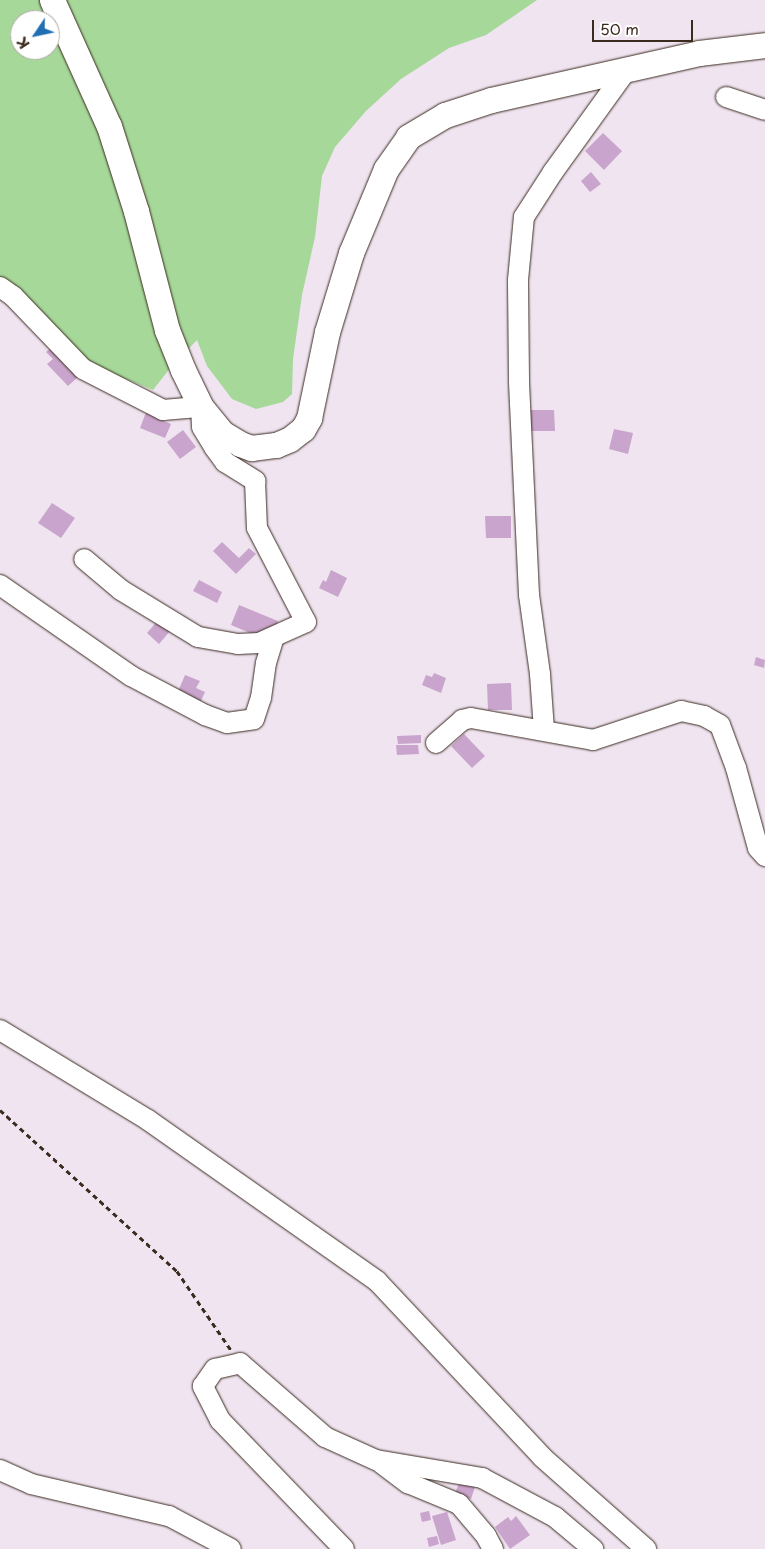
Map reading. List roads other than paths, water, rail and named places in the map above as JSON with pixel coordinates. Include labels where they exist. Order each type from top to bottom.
[{"type":"main road","points":[[52,0],[109,126],[136,211],[167,330],[201,407],[222,432],[240,444],[251,448],[276,445],[290,439],[302,429],[309,418],[327,332],[351,253],[386,169],[408,137],[430,122],[462,108],[699,53],[765,45]]},
{"type":"main road","points":[[65,0],[123,123],[172,305],[201,385],[213,406],[233,429],[259,436],[286,429],[300,404],[314,335],[348,217],[376,162],[402,126],[436,106],[496,87],[632,55],[765,34]]},
{"type":"street","points":[[544,730],[540,674],[529,595],[519,380],[518,280],[524,217],[553,172],[628,68]]},
{"type":"street","points":[[726,96],[765,110]]},
{"type":"street","points":[[0,287],[13,296],[83,369],[163,410],[201,407],[202,427],[214,447],[225,462],[255,481],[257,528],[306,622],[259,643],[238,644],[198,637],[121,590],[84,559]]},
{"type":"street","points":[[0,585],[131,676],[205,715],[228,723],[254,719],[261,698],[266,663],[274,637]]},
{"type":"street","points":[[436,743],[462,720],[471,718],[593,740],[681,711],[704,716],[720,725],[736,768],[758,848],[765,856]]},
{"type":"street","points":[[0,1030],[148,1120],[377,1281],[542,1457],[646,1549]]},
{"type":"street","points":[[344,1549],[220,1420],[203,1386],[215,1369],[240,1363],[325,1437],[376,1460],[408,1483],[459,1504],[486,1536],[493,1549]]},
{"type":"street","points":[[376,1460],[482,1478],[555,1517],[593,1549]]},
{"type":"street","points":[[0,1470],[31,1484],[169,1516],[232,1549]]}]
